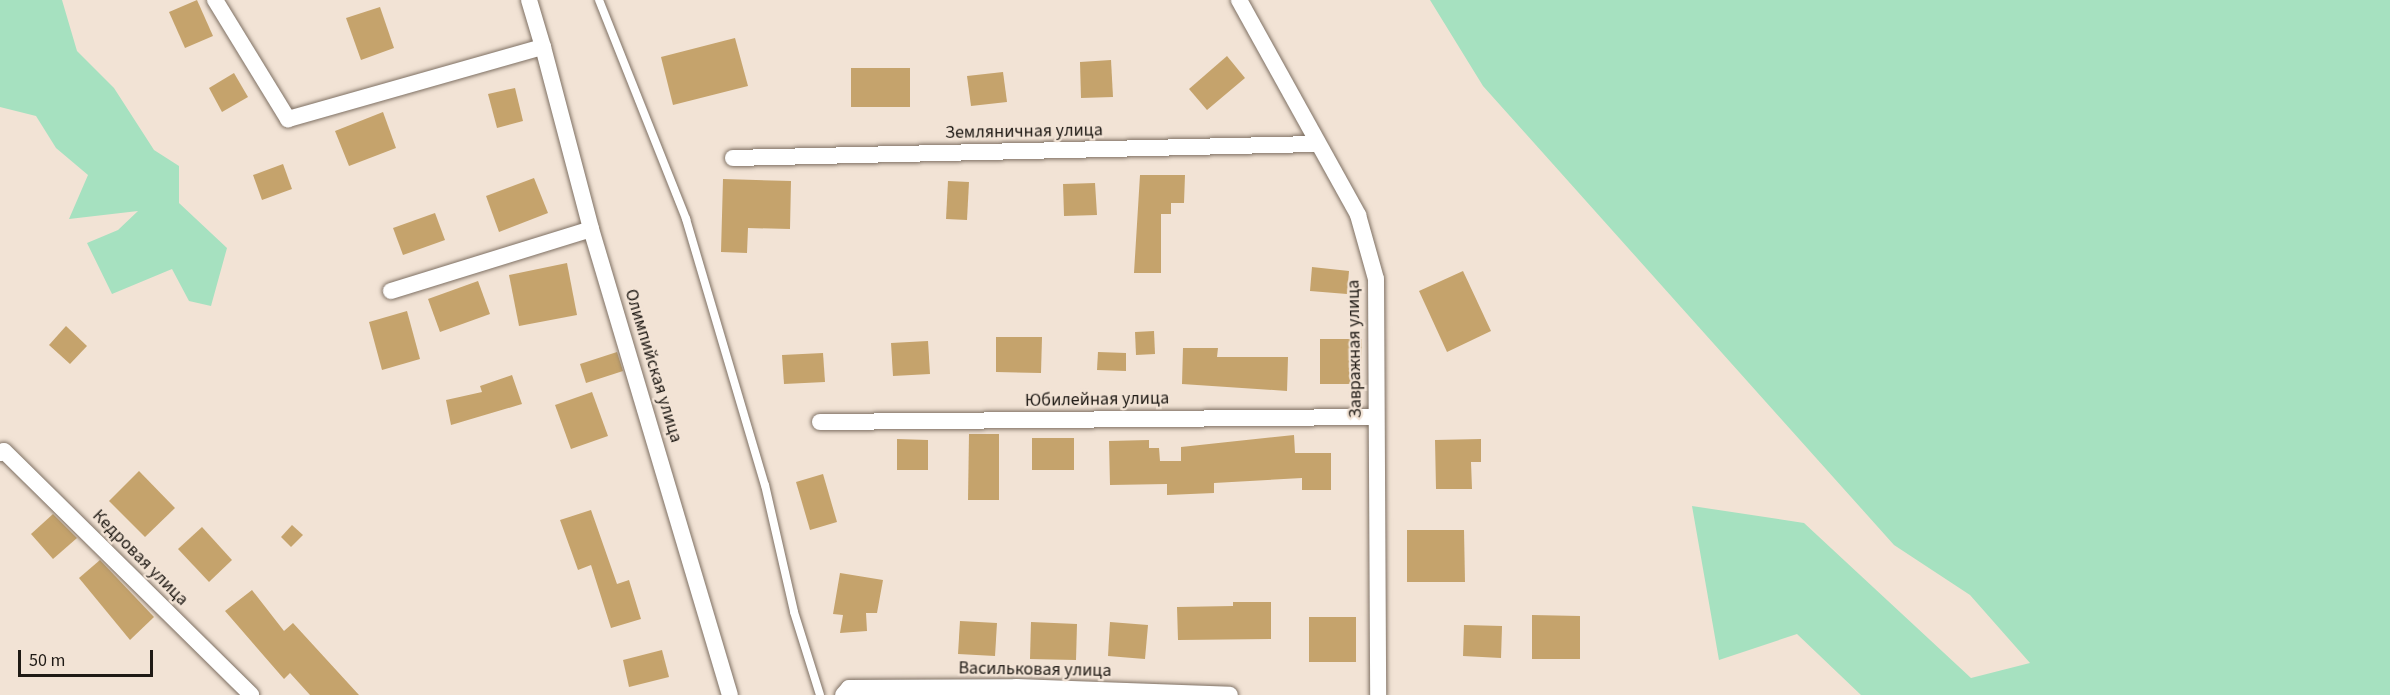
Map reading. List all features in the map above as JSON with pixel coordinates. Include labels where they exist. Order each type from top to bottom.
[{"type":"street","points":[[215,0],[288,119],[543,47]]},
{"type":"street","name":"Олимпийская улица","points":[[529,0],[591,228],[730,695]]},
{"type":"street","name":"Завражная улица","points":[[1239,0],[1316,144],[1358,215],[1376,279],[1378,695]]},
{"type":"street","name":"Земляничная улица","points":[[733,158],[1316,144]]},
{"type":"street","points":[[391,291],[591,228]]},
{"type":"street","name":"Юбилейная улица","points":[[820,422],[1375,417]]},
{"type":"street","name":"Кедровая улица","points":[[0,453],[4,451],[251,695]]},
{"type":"street","name":"Васильковая улица","points":[[843,695],[849,688],[1016,687],[1230,695]]},
{"type":"lane","points":[[599,0],[686,219],[765,485],[794,612],[820,695]]},
{"type":"green space","points":[[0,0],[62,0],[77,51],[114,88],[154,150],[179,166],[179,203],[227,248],[211,306],[189,301],[172,269],[112,294],[87,243],[118,230],[138,211],[69,219],[88,175],[56,148],[36,116],[0,107]]},
{"type":"green space","points":[[1430,0],[2390,0],[2390,695],[1861,695],[1797,634],[1719,660],[1692,506],[1804,523],[1971,678],[2030,663],[1970,595],[1894,545],[1483,86]]},
{"type":"building","points":[[197,0],[213,36],[185,48],[169,12]]},
{"type":"building","points":[[380,7],[394,48],[361,60],[346,18]]},
{"type":"building","points":[[735,38],[748,86],[673,105],[661,57]]},
{"type":"building","points":[[1227,56],[1245,78],[1207,110],[1189,89]]},
{"type":"building","points":[[1111,60],[1113,97],[1081,98],[1080,62]]},
{"type":"building","points":[[851,68],[910,68],[910,107],[851,107]]},
{"type":"building","points":[[1003,72],[1007,102],[971,106],[967,76]]},
{"type":"building","points":[[234,73],[248,97],[222,112],[209,88]]},
{"type":"building","points":[[515,88],[523,121],[497,128],[488,94]]},
{"type":"building","points":[[383,112],[396,148],[349,166],[335,131]]},
{"type":"building","points":[[283,164],[292,189],[262,200],[253,175]]},
{"type":"building","points":[[1140,175],[1185,175],[1184,203],[1171,203],[1171,214],[1161,214],[1161,273],[1134,273]]},
{"type":"building","points":[[534,178],[548,213],[499,232],[486,196]]},
{"type":"building","points":[[723,179],[791,181],[790,229],[748,228],[747,253],[721,252]]},
{"type":"building","points":[[948,181],[969,182],[967,220],[946,219]]},
{"type":"building","points":[[1095,183],[1097,215],[1064,216],[1063,184]]},
{"type":"building","points":[[435,213],[445,240],[403,255],[393,228]]},
{"type":"building","points":[[567,263],[577,315],[519,326],[509,275]]},
{"type":"building","points":[[1312,267],[1349,271],[1347,294],[1310,291]]},
{"type":"building","points":[[1463,271],[1491,331],[1447,352],[1419,291]]},
{"type":"building","points":[[478,281],[490,314],[440,332],[428,299]]},
{"type":"building","points":[[407,311],[420,359],[382,370],[369,322]]},
{"type":"building","points":[[66,326],[87,346],[70,364],[49,345]]},
{"type":"building","points":[[1154,331],[1155,354],[1136,355],[1135,332]]},
{"type":"building","points":[[996,337],[1042,337],[1041,373],[996,372]]},
{"type":"building","points":[[1320,339],[1362,339],[1361,384],[1320,384]]},
{"type":"building","points":[[928,341],[930,374],[893,376],[891,343]]},
{"type":"building","points":[[1183,348],[1218,348],[1217,357],[1288,357],[1287,391],[1182,384]]},
{"type":"building","points":[[617,352],[623,371],[586,383],[580,364]]},
{"type":"building","points":[[1098,352],[1126,353],[1126,371],[1097,370]]},
{"type":"building","points":[[823,353],[825,382],[784,384],[782,355]]},
{"type":"building","points":[[512,375],[522,404],[451,425],[446,400],[482,392],[480,386]]},
{"type":"building","points":[[592,392],[608,436],[571,449],[555,405]]},
{"type":"building","points":[[969,434],[999,434],[999,500],[968,500]]},
{"type":"building","points":[[1294,435],[1295,453],[1331,453],[1331,490],[1302,490],[1302,478],[1214,483],[1214,493],[1167,495],[1167,484],[1110,485],[1109,441],[1149,440],[1149,448],[1159,448],[1160,461],[1181,461],[1181,447]]},
{"type":"building","points":[[1032,438],[1074,438],[1074,470],[1032,470]]},
{"type":"building","points":[[897,439],[928,440],[928,470],[897,470]]},
{"type":"building","points":[[1481,439],[1481,462],[1471,462],[1472,489],[1436,489],[1435,440]]},
{"type":"building","points":[[139,471],[175,508],[145,537],[109,501]]},
{"type":"building","points":[[823,474],[837,522],[810,530],[796,482]]},
{"type":"building","points":[[591,510],[617,584],[629,580],[641,619],[611,628],[591,565],[578,570],[560,520]]},
{"type":"building","points":[[53,514],[77,538],[53,559],[31,534]]},
{"type":"building","points":[[292,525],[303,535],[291,547],[281,537]]},
{"type":"building","points":[[202,527],[232,560],[209,582],[178,549]]},
{"type":"building","points":[[1407,530],[1464,530],[1465,582],[1407,582]]},
{"type":"building","points":[[100,560],[154,617],[130,640],[79,578]]},
{"type":"building","points":[[840,573],[883,580],[877,613],[866,613],[867,631],[840,633],[843,615],[833,614]]},
{"type":"building","points":[[252,590],[284,631],[293,623],[359,695],[310,695],[290,673],[284,679],[225,611]]},
{"type":"building","points":[[1233,602],[1271,602],[1271,639],[1178,640],[1177,607],[1233,606]]},
{"type":"building","points":[[1532,615],[1580,616],[1580,659],[1532,659]]},
{"type":"building","points":[[1309,617],[1356,617],[1356,662],[1309,662]]},
{"type":"building","points":[[960,621],[997,623],[995,656],[958,654]]},
{"type":"building","points":[[1031,622],[1077,624],[1076,660],[1030,659]]},
{"type":"building","points":[[1110,622],[1148,625],[1145,659],[1108,656]]},
{"type":"building","points":[[1464,625],[1502,626],[1501,658],[1463,656]]},
{"type":"building","points":[[662,650],[669,677],[629,687],[623,660]]}]
